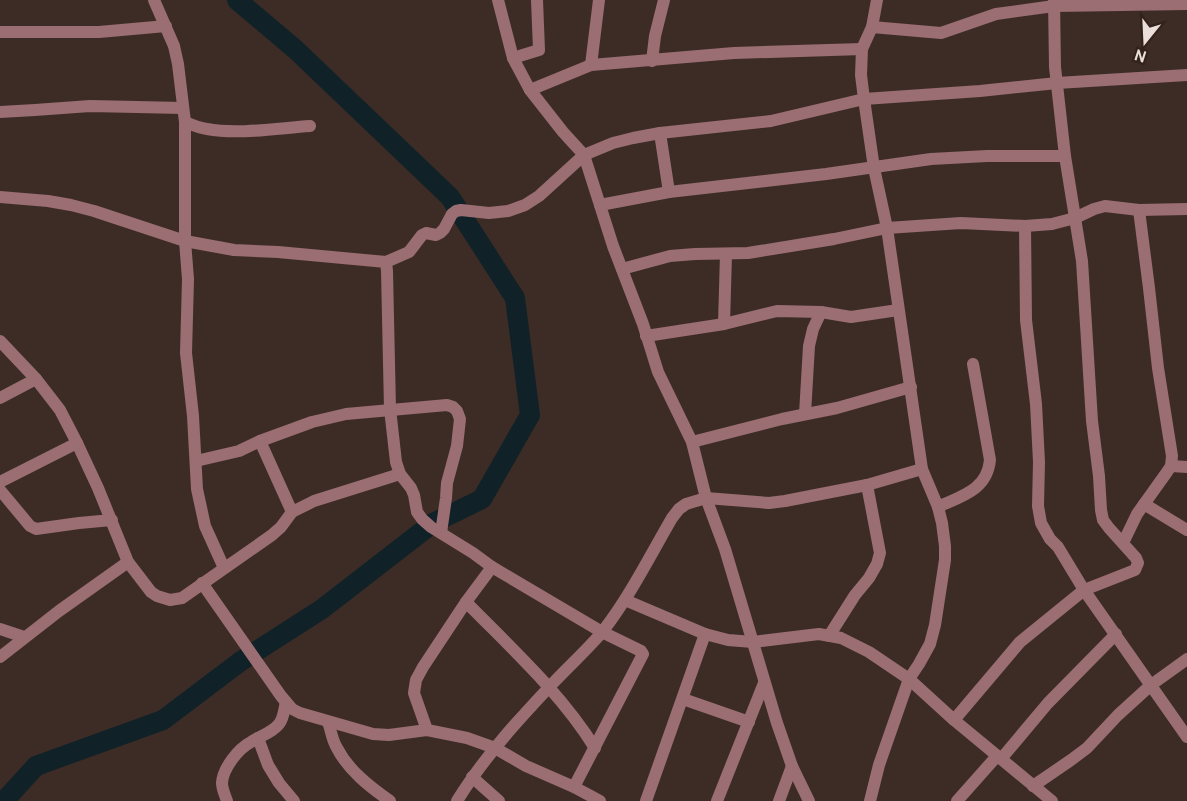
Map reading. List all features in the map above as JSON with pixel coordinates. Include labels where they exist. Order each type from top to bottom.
[{"type":"street","points":[[154,0],[174,46],[183,108],[185,241],[188,279],[186,353],[193,416],[197,489],[205,526],[224,568]]},
{"type":"street","points":[[498,0],[513,58],[530,90],[584,155],[658,372],[692,442],[705,498],[725,549],[764,683],[792,766],[809,801]]},
{"type":"street","points":[[513,58],[539,50],[537,0]]},
{"type":"street","points":[[591,65],[599,0]]},
{"type":"street","points":[[652,61],[655,36],[664,0]]},
{"type":"street","points":[[870,801],[879,765],[909,679],[930,644],[945,561],[945,546],[938,507],[922,469],[887,228],[874,168],[861,75],[862,49],[872,27],[877,0]]},
{"type":"street","points":[[872,27],[941,33],[996,14],[1054,3],[1187,4]]},
{"type":"street","points":[[954,720],[1020,642],[1084,590],[1135,570],[1138,563],[1103,520],[1101,510],[1092,421],[1082,261],[1065,156],[1055,67],[1054,3]]},
{"type":"street","points":[[0,32],[99,32],[166,26]]},
{"type":"street","points":[[530,90],[591,65],[734,53],[862,49]]},
{"type":"street","points":[[0,197],[71,205],[185,241],[234,250],[386,261],[409,252],[422,235],[440,233],[456,211],[489,213],[508,211],[525,205],[539,196],[584,155],[613,143],[633,138],[771,121],[864,99],[1187,75]]},
{"type":"street","points":[[0,112],[90,106],[183,108]]},
{"type":"street","points":[[184,122],[220,131],[310,126]]},
{"type":"street","points":[[660,133],[669,192]]},
{"type":"street","points":[[600,205],[669,192],[874,168],[931,159],[1065,156]]},
{"type":"street","points":[[622,269],[670,256],[748,253],[887,228],[961,223],[1025,226],[1052,224],[1105,207],[1139,210],[1187,209]]},
{"type":"street","points":[[1123,543],[1137,514],[1171,466],[1172,456],[1158,368],[1139,210]]},
{"type":"street","points":[[1025,226],[1026,320],[1036,404],[1039,462],[1038,506],[1041,523],[1084,590],[1187,737]]},
{"type":"street","points":[[724,324],[726,254]]},
{"type":"street","points":[[386,261],[390,409],[396,462],[400,474],[414,495],[417,512],[422,519],[441,533],[492,567],[643,654],[574,787]]},
{"type":"street","points":[[646,336],[724,324],[777,311],[821,312],[851,317],[898,310]]},
{"type":"street","points":[[805,414],[809,346],[813,329],[821,312]]},
{"type":"street","points":[[0,341],[36,379],[60,410],[112,520],[128,562],[151,592],[157,596],[170,600],[182,598],[272,535],[281,527],[291,512],[314,501],[400,474]]},
{"type":"street","points":[[938,507],[968,494],[986,476],[990,467],[974,364]]},
{"type":"street","points":[[0,398],[36,379]]},
{"type":"street","points":[[692,442],[782,418],[837,408],[911,387]]},
{"type":"street","points":[[196,461],[239,451],[260,441],[323,419],[390,409],[447,405],[457,411],[460,419],[447,483],[441,533]]},
{"type":"street","points":[[260,441],[291,512]]},
{"type":"street","points":[[0,482],[77,443]]},
{"type":"street","points":[[1171,466],[1187,467]]},
{"type":"street","points":[[457,801],[495,748],[602,632],[625,600],[679,509],[705,498],[785,501],[867,485],[922,469]]},
{"type":"street","points":[[830,636],[873,571],[880,553],[867,485]]},
{"type":"street","points":[[0,490],[30,526],[36,529],[112,520]]},
{"type":"street","points":[[1144,504],[1187,530]]},
{"type":"street","points":[[0,657],[67,605],[128,562]]},
{"type":"street","points":[[427,730],[414,693],[416,680],[466,602],[492,567]]},
{"type":"street","points":[[202,583],[292,709],[328,722],[373,734],[388,735],[427,730],[467,738],[495,748],[526,766],[600,801]]},
{"type":"street","points":[[625,600],[705,634],[728,640],[753,642],[819,634],[841,638],[868,652],[909,679],[954,720],[1034,786],[1044,799]]},
{"type":"street","points":[[466,602],[549,687],[582,726],[595,748]]},
{"type":"street","points":[[0,629],[24,637]]},
{"type":"street","points":[[646,801],[705,634]]},
{"type":"street","points":[[957,801],[1116,634]]},
{"type":"street","points":[[1034,786],[1087,748],[1151,685],[1187,659]]},
{"type":"street","points":[[717,801],[764,683]]},
{"type":"street","points":[[683,699],[750,722]]},
{"type":"street","points":[[227,801],[222,784],[230,761],[249,743],[266,735],[278,725],[286,702]]},
{"type":"street","points":[[328,722],[336,747],[344,761],[390,801]]},
{"type":"street","points":[[258,738],[268,765],[294,801]]},
{"type":"street","points":[[779,801],[792,766]]},
{"type":"street","points":[[472,777],[499,801]]},
{"type":"waterway","points":[[4,801],[36,766],[163,720],[241,661],[322,609],[433,523],[482,499],[530,415],[515,298],[450,197],[295,49],[237,0]]}]
